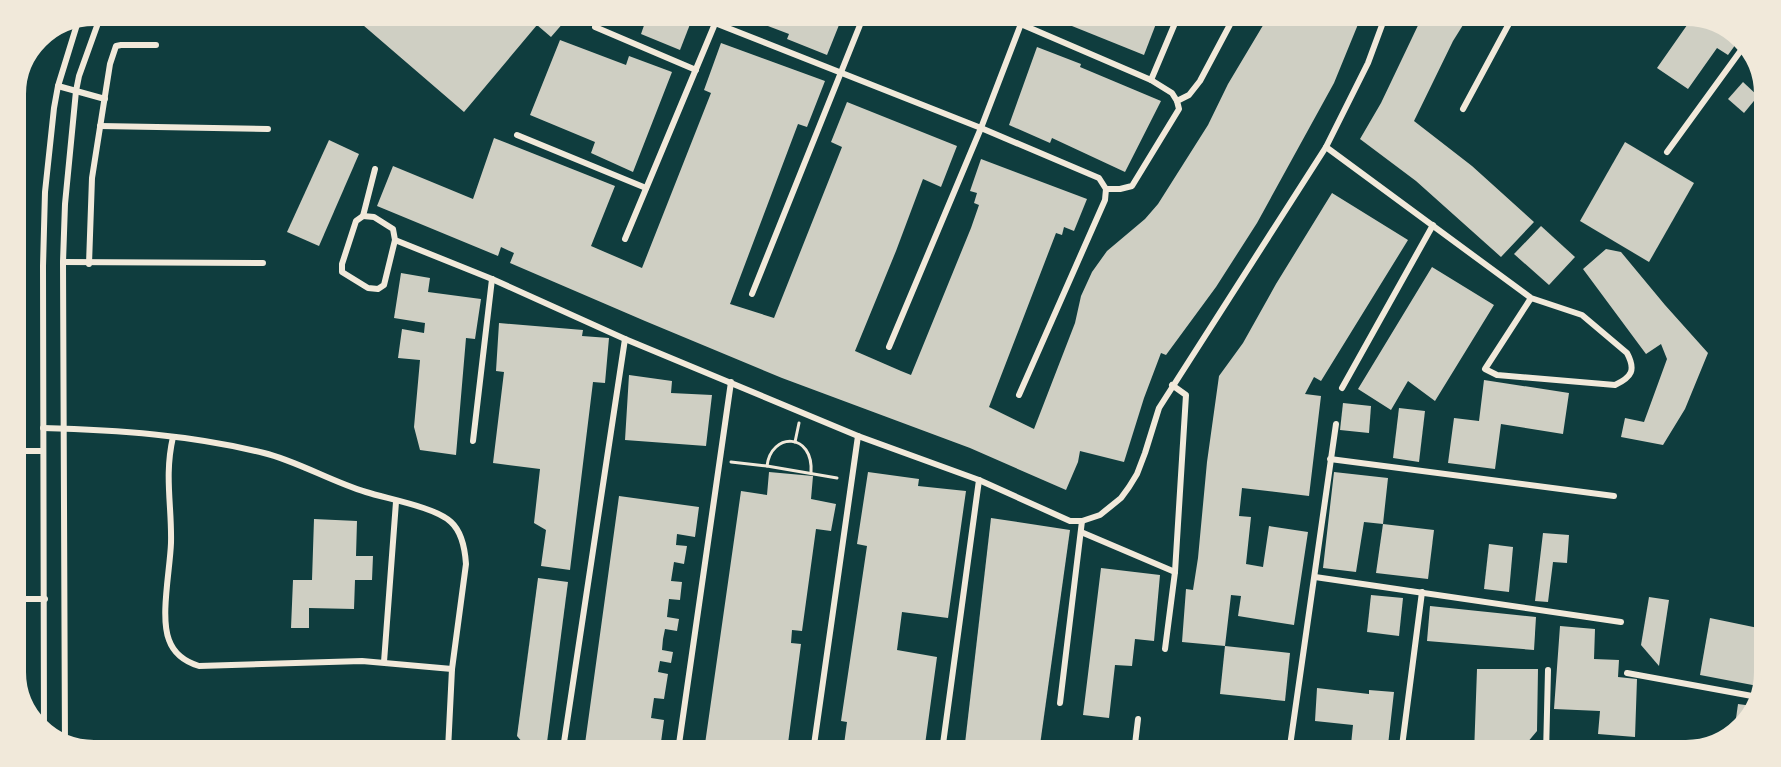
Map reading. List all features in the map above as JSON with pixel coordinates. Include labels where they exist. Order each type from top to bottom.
[{"type":"street","points":[[63,737],[65,204],[76,91],[98,22]]},
{"type":"street","points":[[752,294],[861,22]]},
{"type":"street","points":[[1151,80],[1175,22]]},
{"type":"street","points":[[1177,100],[1190,95],[1200,81],[1231,22]]},
{"type":"street","points":[[395,240],[492,279],[624,339],[858,436],[979,480],[1071,522],[1082,521],[1100,515],[1121,498],[1137,474],[1159,408],[1326,147],[1368,63],[1383,22]]},
{"type":"street","points":[[1462,109],[1510,22]]},
{"type":"street","points":[[625,238],[715,23],[840,71],[1099,178],[1106,189],[1105,200],[1019,395]]},
{"type":"street","points":[[889,347],[981,128],[1021,23],[1151,80],[1172,93],[1177,100],[1179,109],[1132,186],[1106,189]]},
{"type":"street","points":[[44,723],[42,428],[45,192],[58,86],[77,25]]},
{"type":"street","points":[[595,27],[696,70]]},
{"type":"street","points":[[89,264],[92,178],[110,64],[116,46],[156,45]]},
{"type":"street","points":[[1667,152],[1742,49]]},
{"type":"street","points":[[58,86],[105,99]]},
{"type":"street","points":[[100,126],[268,129]]},
{"type":"street","points":[[517,135],[646,188]]},
{"type":"street","points":[[1326,147],[1531,298],[1582,315],[1627,353],[1631,361],[1628,378],[1615,385],[1497,375],[1485,369],[1531,298]]},
{"type":"street","points":[[363,216],[374,218],[393,229],[395,240],[384,285],[378,289],[368,288],[342,272],[342,264],[356,221],[363,216],[375,169]]},
{"type":"street","points":[[1342,388],[1434,225]]},
{"type":"street","points":[[63,262],[89,264],[263,263]]},
{"type":"street","points":[[473,441],[492,279]]},
{"type":"street","points":[[564,744],[624,339]]},
{"type":"street","points":[[679,744],[731,382]]},
{"type":"street","points":[[1165,649],[1174,572],[1186,395],[1172,385]]},
{"type":"street","points":[[1290,744],[1336,424]]},
{"type":"street","points":[[42,428],[131,432],[210,442],[266,453],[355,489],[436,512],[452,522],[460,534],[466,564],[452,669],[448,744]]},
{"type":"street","points":[[814,744],[858,436]]},
{"type":"street","points":[[173,438],[167,468],[171,532],[165,625],[169,642],[187,662],[200,666],[291,662],[384,662],[452,669]]},
{"type":"street","points":[[23,451],[43,451]]},
{"type":"street","points":[[1330,459],[1614,496]]},
{"type":"street","points":[[944,744],[979,480]]},
{"type":"street","points":[[384,662],[396,501]]},
{"type":"street","points":[[1060,703],[1082,521]]},
{"type":"street","points":[[1081,532],[1174,572]]},
{"type":"street","points":[[1315,577],[1621,622]]},
{"type":"street","points":[[1402,744],[1422,592]]},
{"type":"street","points":[[23,599],[45,599]]},
{"type":"street","points":[[1546,744],[1548,670]]},
{"type":"street","points":[[1627,673],[1754,696]]},
{"type":"street","points":[[1135,744],[1138,719]]},
{"type":"path","points":[[795,442],[801,411]]},
{"type":"path","points":[[767,465],[768,457],[778,445],[795,442],[808,451],[812,473]]},
{"type":"path","points":[[720,460],[767,465],[837,478]]},
{"type":"building","points":[[359,22],[564,22],[551,37],[537,25],[464,112]]},
{"type":"building","points":[[645,22],[691,22],[680,50],[641,34]]},
{"type":"building","points":[[757,22],[840,22],[827,55],[787,39],[789,34]]},
{"type":"building","points":[[1062,22],[1157,22],[1144,55]]},
{"type":"building","points":[[1265,22],[1359,22],[1334,83],[1257,223],[1216,287],[1166,355],[1161,353],[1124,462],[1080,451],[1078,462],[1066,490],[970,448],[782,378],[510,263],[514,253],[501,247],[498,256],[377,206],[393,166],[473,199],[494,138],[615,186],[591,246],[642,268],[711,93],[704,90],[721,43],[825,81],[807,127],[798,124],[730,304],[774,318],[842,147],[831,142],[847,102],[957,146],[941,187],[923,179],[855,351],[901,371],[911,375],[971,228],[979,205],[974,203],[977,193],[970,191],[981,159],[1087,199],[1074,231],[1064,227],[1062,235],[1056,233],[989,407],[1034,429],[1075,323],[1081,296],[1092,272],[1107,251],[1145,219],[1158,204],[1208,125],[1228,84]]},
{"type":"building","points":[[1420,22],[1465,22],[1453,41],[1414,121],[1472,166],[1534,222],[1501,257],[1416,181],[1360,139],[1381,103]]},
{"type":"building","points":[[1689,22],[1714,28],[1736,43],[1728,55],[1717,48],[1688,89],[1657,68]]},
{"type":"building","points":[[560,40],[626,65],[629,56],[672,72],[633,172],[591,153],[595,142],[530,115]]},
{"type":"building","points":[[1037,47],[1081,64],[1080,67],[1161,101],[1125,172],[1052,138],[1050,143],[1009,125]]},
{"type":"building","points":[[1743,82],[1758,96],[1744,113],[1728,99]]},
{"type":"building","points":[[329,140],[359,154],[319,246],[287,232]]},
{"type":"building","points":[[1625,142],[1694,183],[1649,262],[1580,221]]},
{"type":"building","points":[[1332,193],[1408,240],[1321,381],[1314,377],[1305,394],[1321,396],[1309,496],[1242,488],[1239,516],[1251,517],[1246,564],[1263,567],[1269,526],[1308,532],[1294,625],[1238,616],[1241,596],[1231,595],[1225,646],[1182,642],[1186,589],[1193,590],[1198,558],[1207,462],[1219,376],[1243,343]]},
{"type":"building","points":[[1541,226],[1575,257],[1549,285],[1514,254]]},
{"type":"building","points":[[1606,249],[1621,252],[1708,353],[1685,409],[1663,445],[1621,437],[1625,418],[1644,422],[1667,359],[1661,344],[1646,354],[1583,269]]},
{"type":"building","points":[[1432,267],[1494,305],[1435,401],[1408,381],[1391,410],[1358,389]]},
{"type":"building","points":[[401,273],[430,278],[428,292],[481,299],[475,339],[466,338],[456,455],[420,450],[414,427],[420,360],[398,358],[402,329],[424,333],[425,323],[394,318]]},
{"type":"building","points":[[499,323],[583,330],[582,336],[609,338],[605,383],[593,382],[570,570],[541,566],[546,530],[534,523],[540,469],[493,463],[504,372],[496,371]]},
{"type":"building","points":[[629,375],[672,381],[671,393],[712,395],[706,446],[625,440]]},
{"type":"building","points":[[1484,380],[1569,393],[1563,434],[1501,424],[1495,469],[1448,463],[1454,418],[1479,421]]},
{"type":"building","points":[[1343,403],[1371,406],[1369,433],[1340,430]]},
{"type":"building","points":[[1399,408],[1425,411],[1419,462],[1393,458]]},
{"type":"building","points":[[769,472],[813,476],[811,499],[836,504],[831,531],[816,529],[802,631],[792,630],[791,643],[801,644],[788,744],[705,744],[741,491],[767,495]]},
{"type":"building","points":[[868,472],[919,479],[918,486],[966,491],[948,618],[902,612],[897,650],[937,657],[925,744],[844,744],[847,722],[841,721],[867,546],[857,544]]},
{"type":"building","points":[[1334,472],[1388,478],[1383,524],[1364,522],[1356,572],[1323,568]]},
{"type":"building","points":[[619,496],[699,507],[695,537],[677,534],[676,545],[687,546],[684,564],[674,562],[671,581],[682,582],[680,600],[669,599],[667,617],[679,619],[677,631],[665,629],[662,650],[673,652],[671,663],[660,661],[658,672],[668,674],[664,699],[654,698],[651,718],[664,720],[661,742],[667,742],[667,744],[585,744]]},
{"type":"building","points":[[991,518],[1070,530],[1040,744],[965,744]]},
{"type":"building","points":[[314,519],[357,521],[356,556],[373,556],[372,580],[355,580],[354,609],[309,608],[309,628],[291,628],[293,580],[312,580]]},
{"type":"building","points":[[1383,524],[1434,530],[1428,579],[1376,573]]},
{"type":"building","points":[[1543,533],[1569,535],[1567,563],[1553,562],[1548,602],[1535,601]]},
{"type":"building","points":[[1489,544],[1513,547],[1509,592],[1484,589]]},
{"type":"building","points":[[1101,568],[1160,575],[1154,641],[1135,639],[1132,666],[1115,665],[1109,718],[1083,715]]},
{"type":"building","points":[[538,578],[568,582],[547,744],[524,744],[517,736]]},
{"type":"building","points":[[1371,595],[1403,598],[1399,636],[1367,632]]},
{"type":"building","points":[[1649,597],[1669,600],[1659,666],[1641,645]]},
{"type":"building","points":[[1430,606],[1536,617],[1534,650],[1427,641]]},
{"type":"building","points":[[1710,618],[1758,628],[1757,686],[1700,675]]},
{"type":"building","points":[[1560,626],[1595,629],[1594,659],[1619,660],[1618,677],[1637,679],[1635,737],[1598,734],[1600,711],[1554,709]]},
{"type":"building","points":[[1225,646],[1290,653],[1285,701],[1220,694]]},
{"type":"building","points":[[1477,669],[1538,669],[1537,731],[1526,744],[1474,744]]},
{"type":"building","points":[[1317,688],[1369,694],[1369,690],[1394,692],[1388,744],[1351,744],[1353,725],[1315,721]]},
{"type":"building","points":[[1738,704],[1750,706],[1741,720],[1735,726]]},
{"type":"building","points":[[1640,741],[1680,743],[1680,744],[1640,744]]}]
